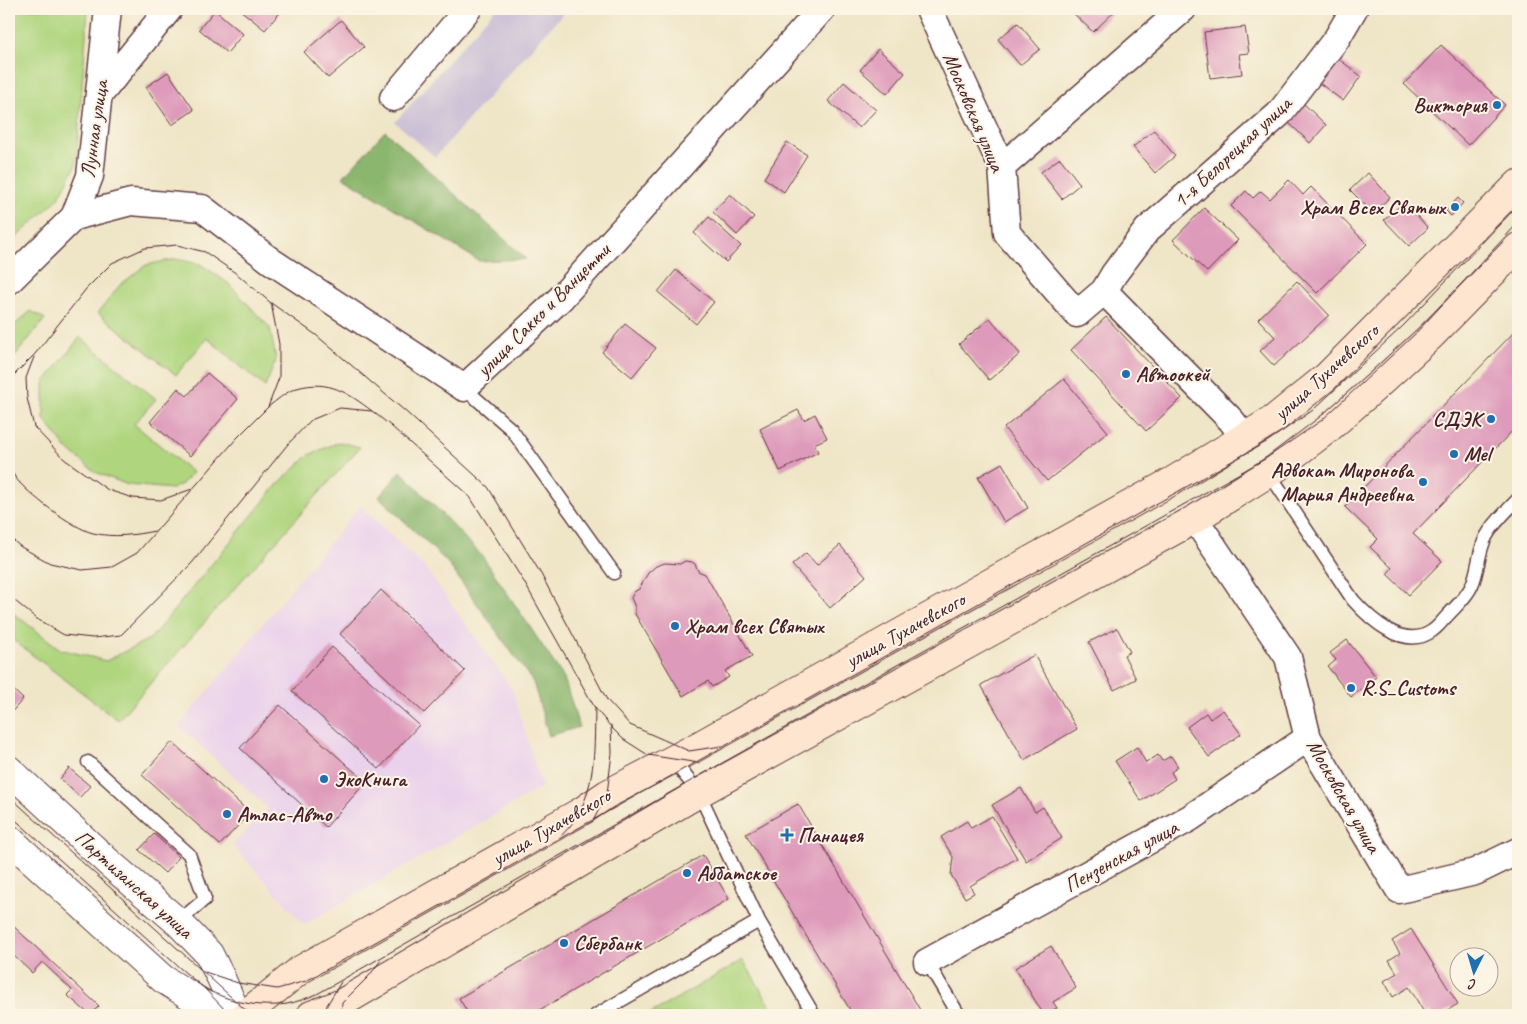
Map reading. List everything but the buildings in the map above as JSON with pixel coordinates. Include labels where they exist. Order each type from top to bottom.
[{"type":"main road","name":"улица Тухачевского","points":[[247,1015],[248,1012],[300,970],[582,811],[607,794],[1174,480],[1245,438],[1274,419],[1326,377],[1518,184]]},
{"type":"main road","name":"улица Тухачевского","points":[[311,1015],[342,1003],[699,793],[1195,519],[1269,473],[1328,429],[1380,383],[1431,336],[1518,247]]},
{"type":"street","name":"Лунная улица","points":[[9,281],[74,217],[90,176],[108,9]]},
{"type":"street","points":[[100,94],[169,9]]},
{"type":"street","points":[[393,98],[468,9]]},
{"type":"street","name":"улица Сакко и Ванцетти","points":[[74,217],[131,202],[202,208],[271,261],[464,388],[560,299],[822,9]]},
{"type":"street","name":"Московская улица","points":[[929,9],[1002,168],[1007,233],[1077,314],[1104,291]]},
{"type":"street","points":[[1002,168],[1183,9]]},
{"type":"street","name":"1-я Белорецкая улица","points":[[1104,291],[1114,274],[1147,230],[1279,114],[1337,38],[1354,9]]},
{"type":"street","points":[[1104,291],[1231,420],[1245,438]]},
{"type":"street","name":"Московская улица","points":[[1195,519],[1288,657],[1308,738],[1398,890],[1475,872],[1518,851]]},
{"type":"street","name":"Пензенская улица","points":[[927,962],[1190,818],[1308,738]]},
{"type":"street","name":"Партизанская улица","points":[[9,770],[108,862],[178,922],[209,954],[222,978],[237,1015]]},
{"type":"street","points":[[9,839],[163,979],[221,1015]]},
{"type":"lane","points":[[464,388],[511,429],[614,573]]},
{"type":"lane","points":[[1269,473],[1353,600],[1365,612],[1392,632],[1408,637],[1432,631],[1466,596],[1473,581],[1479,554],[1487,535],[1518,499]]},
{"type":"lane","points":[[672,759],[699,793],[759,921],[814,1015]]},
{"type":"lane","points":[[88,762],[189,854],[205,899],[178,922]]},
{"type":"lane","points":[[596,1015],[759,921]]},
{"type":"lane","points":[[927,962],[959,1015]]},
{"type":"shaded area","points":[[495,9],[567,9],[435,157],[395,122]]},
{"type":"shaded area","points":[[360,506],[426,569],[512,689],[542,787],[304,925],[233,845],[268,808],[179,726]]},
{"type":"green space","points":[[9,9],[88,9],[76,165],[58,199],[9,244]]},
{"type":"green space","points":[[385,131],[526,259],[479,261],[343,177]]},
{"type":"green space","points":[[176,259],[200,264],[228,283],[270,328],[276,360],[265,387],[207,338],[176,375],[98,313],[120,285],[146,265]]},
{"type":"green space","points":[[31,311],[45,319],[9,363],[9,330]]},
{"type":"green space","points":[[80,337],[156,399],[134,424],[193,473],[182,484],[172,489],[128,485],[95,472],[66,448],[44,419],[44,383]]},
{"type":"green space","points":[[339,442],[360,447],[118,720],[9,637],[9,610],[60,649],[106,661],[151,638],[277,485],[309,455]]},
{"type":"green space","points":[[401,471],[483,557],[564,678],[579,727],[549,736],[533,682],[447,562],[379,497]]},
{"type":"green space","points":[[743,960],[776,1015],[648,1015]]},
{"type":"tram line","points":[[205,972],[238,983],[277,989],[306,981],[1268,441],[1313,410],[1404,325],[1518,205]]},
{"type":"tram line","points":[[205,989],[235,1001],[265,1005],[287,1004],[317,994],[724,762],[1265,459],[1322,420],[1414,335],[1518,223]]},
{"type":"tram line","points":[[9,380],[35,354],[86,289],[112,263],[145,248],[177,245],[205,252],[237,274],[271,303],[316,335],[406,412],[488,487],[541,574],[607,700],[630,725],[689,751],[722,746]]},
{"type":"tram line","points":[[9,537],[21,547],[50,563],[82,570],[112,567],[137,553],[237,438],[268,407],[279,378],[279,344],[271,303]]},
{"type":"tram line","points":[[34,357],[26,378],[27,398],[34,427],[64,459],[108,490],[133,498],[161,500],[192,489]]},
{"type":"tram line","points":[[268,407],[293,389],[319,385],[346,393],[372,411]]},
{"type":"tram line","points":[[9,596],[37,619],[64,635],[93,638],[121,635],[192,563],[288,444],[311,420],[340,408],[372,411],[470,497],[524,582],[595,708],[611,727],[623,739],[648,755],[699,763]]},
{"type":"tram line","points":[[9,463],[15,477],[29,492],[63,518],[84,530],[101,535],[116,536],[155,531]]},
{"type":"tram line","points":[[562,835],[573,822],[588,792],[593,759],[595,708]]},
{"type":"tram line","points":[[593,821],[607,794],[612,753],[611,725]]},
{"type":"tram line","points":[[9,796],[251,1015]]},
{"type":"tram line","points":[[9,814],[205,989],[230,1015]]},
{"type":"tram line","points":[[341,1015],[342,1003],[369,976],[381,960]]},
{"type":"tram line","points":[[325,1015],[327,1005],[341,982]]},
{"type":"place","name":"Виктория","points":[[1497,105]]},
{"type":"place","name":"Храм Всех Святых","points":[[1455,207]]},
{"type":"place","name":"Автоокей","points":[[1126,374]]},
{"type":"place","name":"СДЭК","points":[[1491,419]]},
{"type":"place","name":"Mel","points":[[1454,454]]},
{"type":"place","name":"Адвокат Миронова Мария Андреевна","points":[[1423,482]]},
{"type":"place","name":"Храм всех Святых","points":[[675,626]]},
{"type":"place","name":"R.S_Customs","points":[[1351,688]]},
{"type":"place","name":"ЭкоКнига","points":[[324,779]]},
{"type":"place","name":"Атлас-Авто","points":[[227,814]]},
{"type":"place","name":"Панацея","points":[[787,835]]},
{"type":"place","name":"Аббатское","points":[[687,873]]},
{"type":"place","name":"Сбербанк","points":[[564,943]]}]
